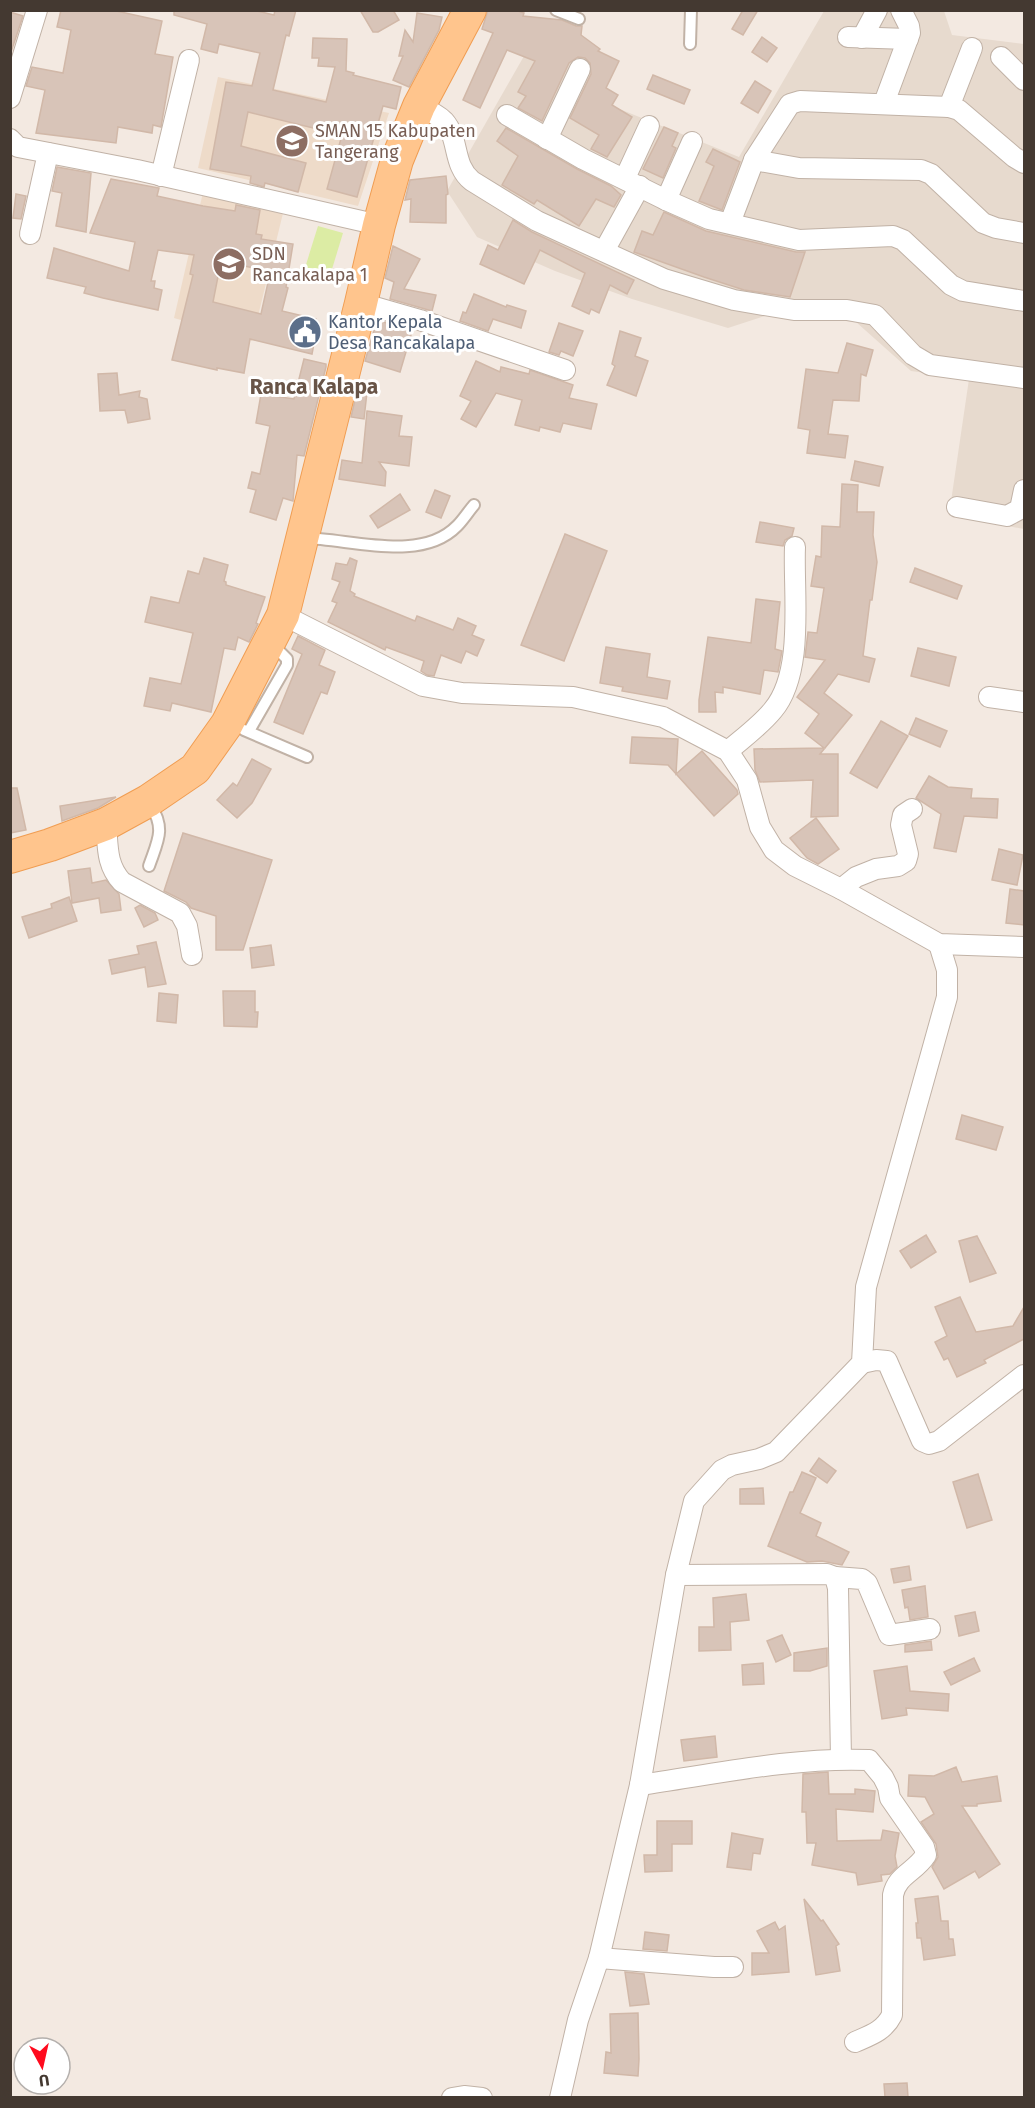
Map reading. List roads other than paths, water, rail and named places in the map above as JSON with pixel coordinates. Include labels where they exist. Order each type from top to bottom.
[{"type":"main road","points":[[10,857],[106,824],[148,801],[195,769],[238,727],[277,629],[397,160],[420,106],[470,10]]},
{"type":"street","points":[[10,98],[37,10]]},
{"type":"street","points":[[877,10],[855,38],[908,39]]},
{"type":"street","points":[[884,103],[908,39],[909,26],[901,10]]},
{"type":"street","points":[[949,107],[972,48]]},
{"type":"street","points":[[1001,57],[1024,80]]},
{"type":"street","points":[[161,176],[189,60]]},
{"type":"street","points":[[547,138],[580,69]]},
{"type":"street","points":[[730,223],[754,160],[790,104],[808,101],[949,107],[958,110],[1024,163]]},
{"type":"street","points":[[420,106],[434,113],[445,123],[455,145],[459,166],[472,181],[537,221],[664,279],[734,300],[794,310],[847,310],[875,315],[913,356],[930,365],[1024,378]]},
{"type":"street","points":[[507,115],[583,159],[709,219],[799,240],[893,236],[903,240],[951,285],[963,291],[1024,301]]},
{"type":"street","points":[[604,251],[632,182],[649,126]]},
{"type":"street","points":[[10,139],[18,147],[161,176],[379,225]]},
{"type":"street","points":[[666,200],[692,142]]},
{"type":"street","points":[[30,234],[48,153]]},
{"type":"street","points":[[754,160],[799,168],[921,170],[931,174],[983,222],[996,228],[1024,233]]},
{"type":"street","points":[[361,303],[420,320],[565,370]]},
{"type":"street","points":[[957,507],[1007,516],[1020,508],[1024,490]]},
{"type":"street","points":[[728,751],[774,710],[786,688],[797,623],[795,547]]},
{"type":"street","points":[[277,629],[423,686],[462,693],[573,697],[663,717],[728,751],[747,780],[760,827],[774,850],[795,866],[939,944],[1024,947]]},
{"type":"street","points":[[989,697],[1024,702]]},
{"type":"street","points":[[841,889],[855,877],[876,869],[898,867],[906,861],[908,854],[901,825],[903,815],[912,809]]},
{"type":"street","points":[[106,824],[110,865],[115,874],[122,882],[180,913],[187,926],[192,955]]},
{"type":"street","points":[[862,1363],[866,1287],[947,997],[947,970],[939,944]]},
{"type":"street","points":[[560,2097],[579,2020],[599,1958],[640,1785],[676,1575],[694,1502],[714,1477],[732,1465],[759,1459],[776,1452],[862,1363],[876,1360],[887,1361],[922,1441],[929,1444],[939,1441],[1024,1375]]},
{"type":"street","points":[[676,1575],[827,1574],[835,1577],[862,1579],[867,1583],[889,1635],[930,1629]]},
{"type":"street","points":[[835,1577],[838,1588],[841,1759]]},
{"type":"street","points":[[640,1785],[766,1766],[841,1759],[869,1760],[883,1777],[890,1798],[924,1847],[926,1855],[921,1863],[895,1884],[892,2015],[887,2024],[877,2033],[855,2042]]},
{"type":"street","points":[[599,1958],[733,1967]]},
{"type":"street","points":[[452,2097],[482,2097]]},
{"type":"lane","points":[[556,10],[579,19]]},
{"type":"lane","points":[[690,44],[691,10]]},
{"type":"lane","points":[[302,538],[388,547],[413,546],[441,537],[456,527],[474,505]]},
{"type":"lane","points":[[238,727],[307,757]]},
{"type":"lane","points":[[148,801],[158,817],[160,836],[149,866]]},
{"type":"place","name":"SMAN 15 Kabupaten Tangerang","points":[[292,141]]},
{"type":"place","name":"SDN Rancakalapa 1","points":[[229,264]]},
{"type":"place","name":"Kantor Kepala Desa Rancakalapa","points":[[305,332]]},
{"type":"district","name":"Ranca Kalapa","points":[[314,387]]}]
